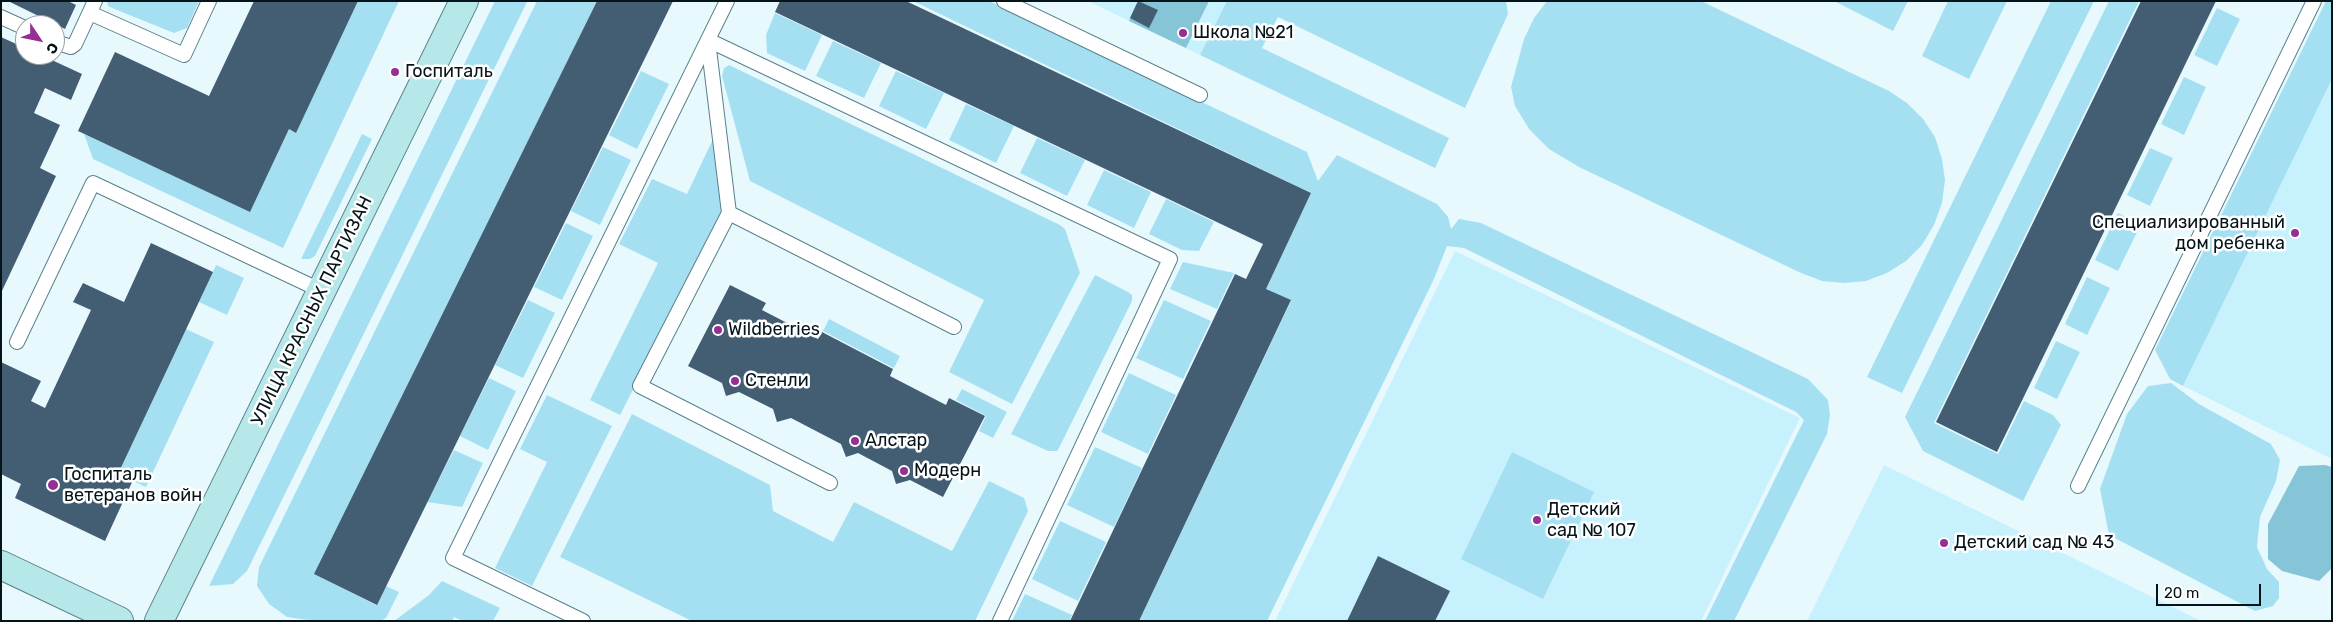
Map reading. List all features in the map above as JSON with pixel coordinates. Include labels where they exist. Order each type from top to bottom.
[{"type":"street","name":"УЛИЦА КРАСНЫХ ПАРТИЗАН","points":[[159,621],[464,1]]},
{"type":"street","points":[[1,566],[119,621]]},
{"type":"lane","points":[[65,45],[71,47],[76,44],[92,7],[184,55],[209,1]]},
{"type":"lane","points":[[583,621],[452,558],[727,1]]},
{"type":"lane","points":[[1004,1],[1200,95]]},
{"type":"lane","points":[[2078,486],[2314,1]]},
{"type":"lane","points":[[1,17],[15,23]]},
{"type":"lane","points":[[708,40],[729,213],[640,386],[830,483]]},
{"type":"lane","points":[[708,40],[1170,259],[1000,621]]},
{"type":"lane","points":[[17,342],[93,183],[322,292]]},
{"type":"lane","points":[[729,213],[954,327]]},
{"type":"shaded area","points":[[107,1],[199,1],[187,28],[174,33],[112,8],[108,6]]},
{"type":"shaded area","points":[[358,1],[399,1],[283,248],[93,159],[84,134],[250,211],[289,129],[296,132]]},
{"type":"shaded area","points":[[495,1],[527,2],[247,571],[233,584],[209,586]]},
{"type":"shaded area","points":[[537,1],[597,1],[315,574],[376,605],[386,586],[399,592],[386,618],[380,621],[315,621],[287,617],[269,604],[257,586],[259,567]]},
{"type":"shaded area","points":[[913,1],[989,1],[1307,152],[1318,181],[1337,155],[1437,204],[1448,217],[1451,229],[1459,219],[1481,223],[1808,379],[1828,400],[1830,415],[1827,434],[1734,621],[1705,621],[1804,420],[1796,412],[1464,248],[1447,246],[1434,279],[1267,621],[1139,621],[1291,301],[1266,289],[1311,193]]},
{"type":"shaded area","name":"Школа №21","points":[[1088,1],[1227,1],[1200,55]]},
{"type":"shaded area","name":"Школа №21","points":[[1138,1],[1209,1],[1186,48],[1129,21]]},
{"type":"shaded area","points":[[1227,1],[1506,1],[1508,14],[1465,108],[1278,17],[1262,48],[1449,138],[1435,168],[1200,55]]},
{"type":"shaded area","points":[[1547,1],[1701,1],[1889,91],[1907,103],[1923,119],[1935,137],[1942,159],[1945,180],[1942,203],[1934,225],[1922,245],[1906,261],[1887,273],[1866,281],[1844,283],[1822,281],[1801,273],[1579,167],[1549,149],[1529,129],[1515,106],[1511,87],[1524,39],[1534,18]]},
{"type":"shaded area","points":[[1834,1],[1908,1],[1893,31]]},
{"type":"shaded area","points":[[1948,1],[2007,1],[1969,79],[1922,56]]},
{"type":"shaded area","points":[[2051,1],[2094,1],[1902,393],[1867,377]]},
{"type":"shaded area","points":[[2109,1],[2139,1],[1934,423],[1998,454],[2024,401],[2053,415],[2061,425],[2023,501],[1923,451],[1905,417]]},
{"type":"shaded area","points":[[2326,1],[2332,1],[2332,79],[2183,386],[2170,379],[2155,350]]},
{"type":"shaded area","points":[[2217,8],[2240,19],[2217,66],[2194,55]]},
{"type":"shaded area","points":[[775,13],[822,35],[805,71],[767,53],[766,35]]},
{"type":"shaded area","points":[[833,41],[881,63],[864,98],[816,76]]},
{"type":"shaded area","points":[[729,65],[1065,229],[1080,273],[1012,404],[949,372],[984,300],[750,181],[722,76],[724,68]]},
{"type":"shaded area","points":[[641,71],[669,84],[637,149],[609,135]]},
{"type":"shaded area","points":[[896,71],[944,93],[926,129],[879,106]]},
{"type":"shaded area","points":[[2184,77],[2206,87],[2184,135],[2161,124]]},
{"type":"shaded area","name":"Специализированный дом ребенка","points":[[2332,79],[2332,459],[2183,386]]},
{"type":"shaded area","points":[[966,104],[1014,126],[996,163],[949,140]]},
{"type":"shaded area","points":[[362,134],[372,139],[315,256],[310,259],[301,259]]},
{"type":"shaded area","points":[[1037,138],[1085,160],[1067,196],[1020,173]]},
{"type":"shaded area","points":[[713,139],[724,212],[620,415],[590,400],[658,263],[619,244],[652,179],[687,194]]},
{"type":"shaded area","points":[[603,147],[631,160],[600,225],[571,211]]},
{"type":"shaded area","points":[[2150,148],[2173,158],[2150,206],[2127,195]]},
{"type":"shaded area","points":[[1104,170],[1151,192],[1134,228],[1087,205]]},
{"type":"shaded area","points":[[1166,199],[1214,222],[1199,251],[1182,250],[1149,234]]},
{"type":"shaded area","points":[[2118,213],[2141,224],[2118,271],[2095,260]]},
{"type":"shaded area","points":[[566,223],[593,236],[562,300],[534,287]]},
{"type":"shaded area","name":"Детский сад № 107","points":[[1455,251],[1800,418],[1701,621],[1275,621]]},
{"type":"shaded area","points":[[1183,262],[1234,273],[1217,309],[1170,289]]},
{"type":"shaded area","points":[[216,265],[244,278],[227,315],[199,302]]},
{"type":"shaded area","points":[[1095,275],[1128,292],[1132,295],[1132,301],[1059,448],[1057,451],[1048,451],[1011,434]]},
{"type":"shaded area","points":[[2087,277],[2110,288],[2087,335],[2065,324]]},
{"type":"shaded area","points":[[528,300],[555,313],[523,378],[495,365]]},
{"type":"shaded area","points":[[1164,300],[1211,321],[1183,379],[1136,358]]},
{"type":"shaded area","points":[[829,319],[900,356],[894,368],[823,331]]},
{"type":"shaded area","points":[[186,329],[214,342],[146,487],[118,474]]},
{"type":"shaded area","points":[[2056,341],[2080,352],[2057,399],[2034,388]]},
{"type":"shaded area","points":[[1129,373],[1176,395],[1148,454],[1101,432]]},
{"type":"shaded area","points":[[489,378],[516,391],[488,450],[460,436]]},
{"type":"shaded area","points":[[2171,383],[2199,404],[2271,444],[2280,460],[2276,481],[2260,517],[2257,547],[2267,569],[2279,582],[2279,598],[2273,606],[2255,611],[2109,535],[2100,489],[2127,414],[2148,386]]},
{"type":"shaded area","points":[[962,389],[1007,412],[993,438],[979,431],[986,416],[956,400]]},
{"type":"shaded area","points":[[547,395],[612,426],[532,586],[495,568],[547,462],[520,449]]},
{"type":"shaded area","points":[[632,414],[770,485],[773,511],[833,542],[854,502],[952,551],[989,481],[1024,498],[1028,511],[975,621],[692,621],[560,557]]},
{"type":"shaded area","points":[[1095,447],[1142,468],[1114,527],[1067,505]]},
{"type":"shaded area","points":[[454,450],[483,463],[462,507],[427,502]]},
{"type":"shaded area","points":[[1512,452],[1594,492],[1543,599],[1461,559]]},
{"type":"shaded area","name":"Детский сад № 43","points":[[1884,465],[2201,621],[1807,621]]},
{"type":"shaded area","points":[[2325,465],[2332,467],[2332,568],[2319,581],[2282,571],[2268,559],[2268,524],[2299,466]]},
{"type":"shaded area","points":[[1060,521],[1106,542],[1078,601],[1032,579]]},
{"type":"shaded area","points":[[442,581],[500,608],[493,621],[463,621],[454,617],[452,621],[394,621],[429,595]]},
{"type":"shaded area","points":[[1025,594],[1072,615],[1069,621],[1012,621]]},
{"type":"building","points":[[8,1],[68,1],[76,5],[65,29],[65,15],[36,15]]},
{"type":"building","points":[[254,1],[358,1],[296,133],[289,129],[250,212],[78,131],[115,52],[209,96]]},
{"type":"building","points":[[597,1],[673,1],[377,605],[314,574]]},
{"type":"building","points":[[780,1],[906,1],[1311,193],[1266,289],[1291,300],[1139,621],[1070,621],[1235,274],[1246,279],[1263,244],[775,12]]},
{"type":"building","points":[[1138,1],[1158,10],[1149,28],[1130,18]]},
{"type":"building","points":[[2141,1],[2216,1],[1997,452],[1936,422]]},
{"type":"building","points":[[1,37],[15,43],[15,65],[63,65],[82,74],[71,100],[45,88],[34,113],[60,125],[40,168],[56,176],[1,293]]},
{"type":"building","points":[[151,243],[213,272],[118,474],[133,480],[105,541],[15,498],[21,484],[1,474],[1,362],[41,381],[31,401],[45,408],[91,310],[73,302],[83,283],[124,302]]},
{"type":"building","points":[[730,285],[766,303],[762,310],[818,339],[822,332],[893,369],[890,376],[946,405],[949,398],[985,416],[943,497],[910,480],[896,484],[892,471],[858,453],[846,457],[841,444],[791,418],[777,422],[773,409],[739,392],[726,396],[722,383],[688,366]]},
{"type":"building","points":[[1378,556],[1450,591],[1435,621],[1347,621]]},
{"type":"place","name":"Школа №21","points":[[1183,33]]},
{"type":"place","name":"Госпиталь","points":[[395,72]]},
{"type":"place","name":"Специализированный дом ребенка","points":[[2295,233]]},
{"type":"place","name":"Wildberries","points":[[718,330]]},
{"type":"place","name":"Стенли","points":[[735,381]]},
{"type":"place","name":"Алстар","points":[[855,441]]},
{"type":"place","name":"Модерн","points":[[904,471]]},
{"type":"place","name":"Госпиталь ветеранов войн","points":[[53,485]]},
{"type":"place","name":"Детский сад № 107","points":[[1537,520]]},
{"type":"place","name":"Детский сад № 43","points":[[1944,543]]}]
